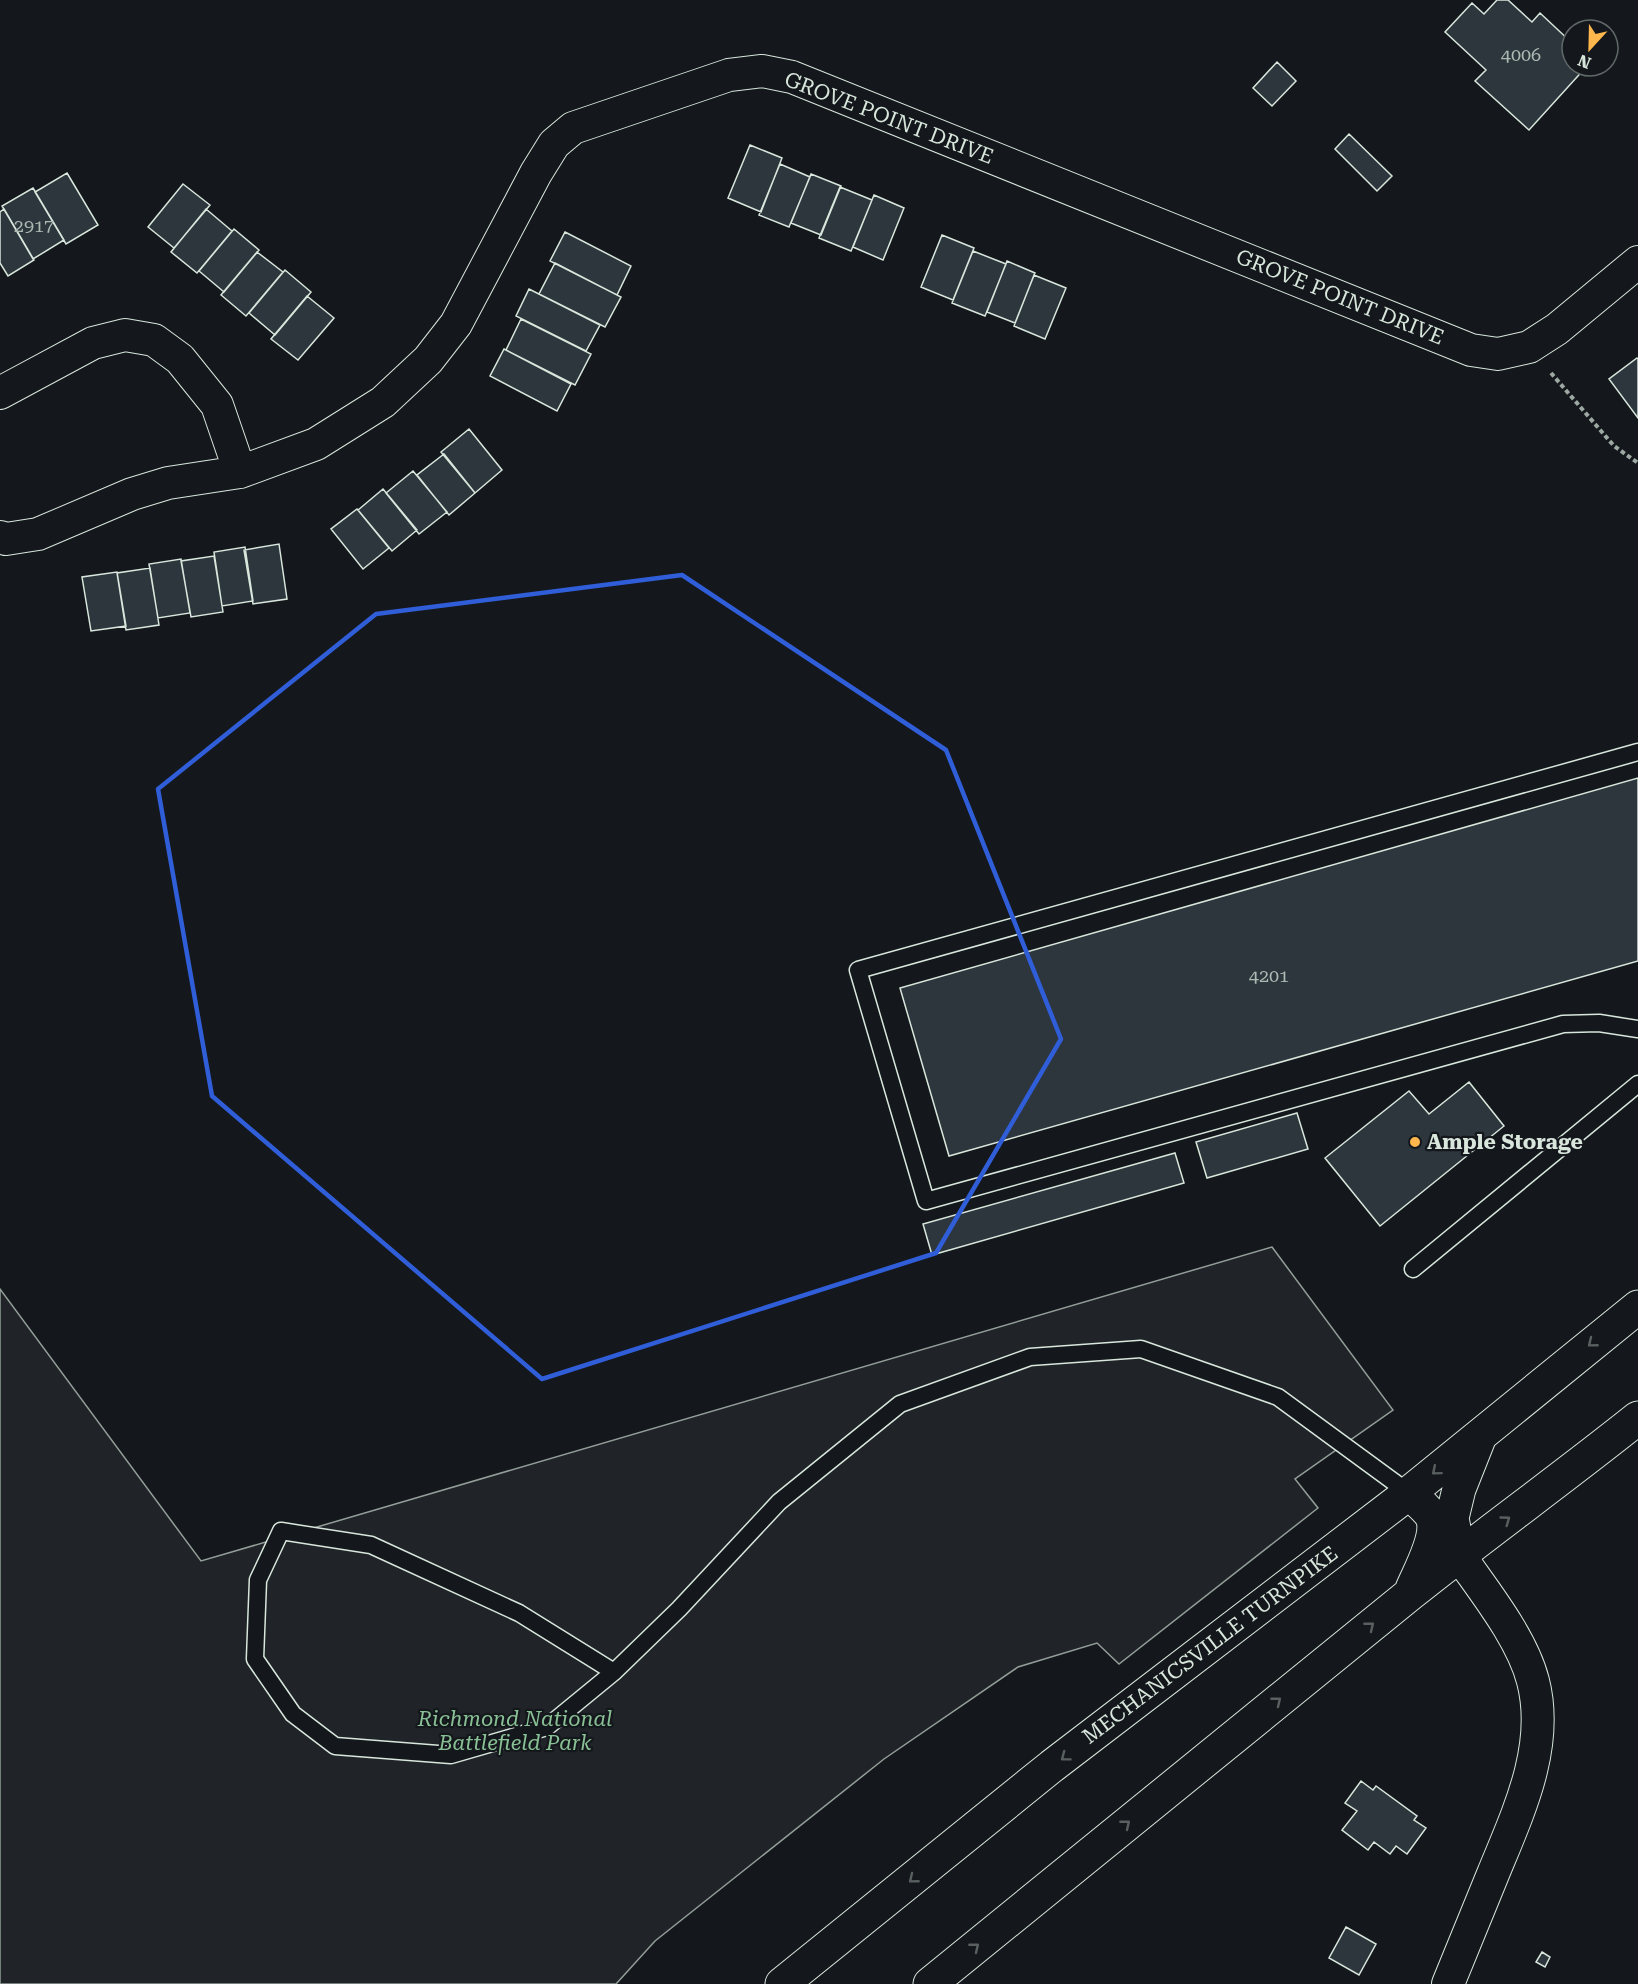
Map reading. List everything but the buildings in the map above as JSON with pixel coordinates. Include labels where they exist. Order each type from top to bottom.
[{"type":"highway","name":"MECHANICSVILLE TURNPIKE","points":[[782,1984],[1052,1766],[1409,1493],[1638,1307]]},
{"type":"highway","points":[[930,1984],[1410,1594],[1638,1418]]},
{"type":"highway","points":[[1459,1555],[1452,1518],[1459,1489],[1480,1434]]},
{"type":"highway","points":[[1409,1493],[1432,1517],[1434,1530],[1433,1540],[1410,1594]]},
{"type":"street","name":"GROVE POINT DRIVE","points":[[3,538],[38,534],[132,494],[168,483],[240,472],[316,444],[383,402],[428,360],[456,324],[536,173],[554,144],[573,128],[729,75],[762,71],[792,77],[1471,350],[1498,354],[1529,347],[1557,329],[1638,262]]},
{"type":"street","points":[[0,393],[93,343],[125,335],[154,340],[180,359],[217,405],[240,472]]},
{"type":"street","points":[[1448,1984],[1519,1812],[1536,1750],[1538,1711],[1532,1679],[1514,1637],[1459,1555]]},
{"type":"lane","points":[[1638,752],[858,970],[926,1202],[1563,1024],[1599,1023],[1638,1029]]},
{"type":"lane","points":[[1413,1269],[1638,1084]]},
{"type":"lane","points":[[614,1672],[519,1613],[371,1545],[281,1531],[258,1580],[255,1659],[293,1714],[335,1746],[451,1755],[548,1727],[614,1672],[680,1609],[779,1502],[900,1404],[1030,1357],[1141,1349],[1278,1397],[1409,1493]]},
{"type":"path","points":[[1529,347],[1614,446],[1638,463]]},
{"type":"highlighted area","points":[[682,575],[946,750],[1061,1039],[936,1253],[542,1379],[212,1096],[158,789],[376,614]]},
{"type":"green space","name":"Richmond National Battlefield Park","points":[[1272,1247],[1393,1410],[1295,1479],[1318,1508],[1119,1664],[1097,1643],[1018,1667],[884,1759],[655,1941],[616,1984],[0,1984],[0,1289],[201,1561]]},
{"type":"place","name":"Ample Storage","points":[[1415,1142]]}]
